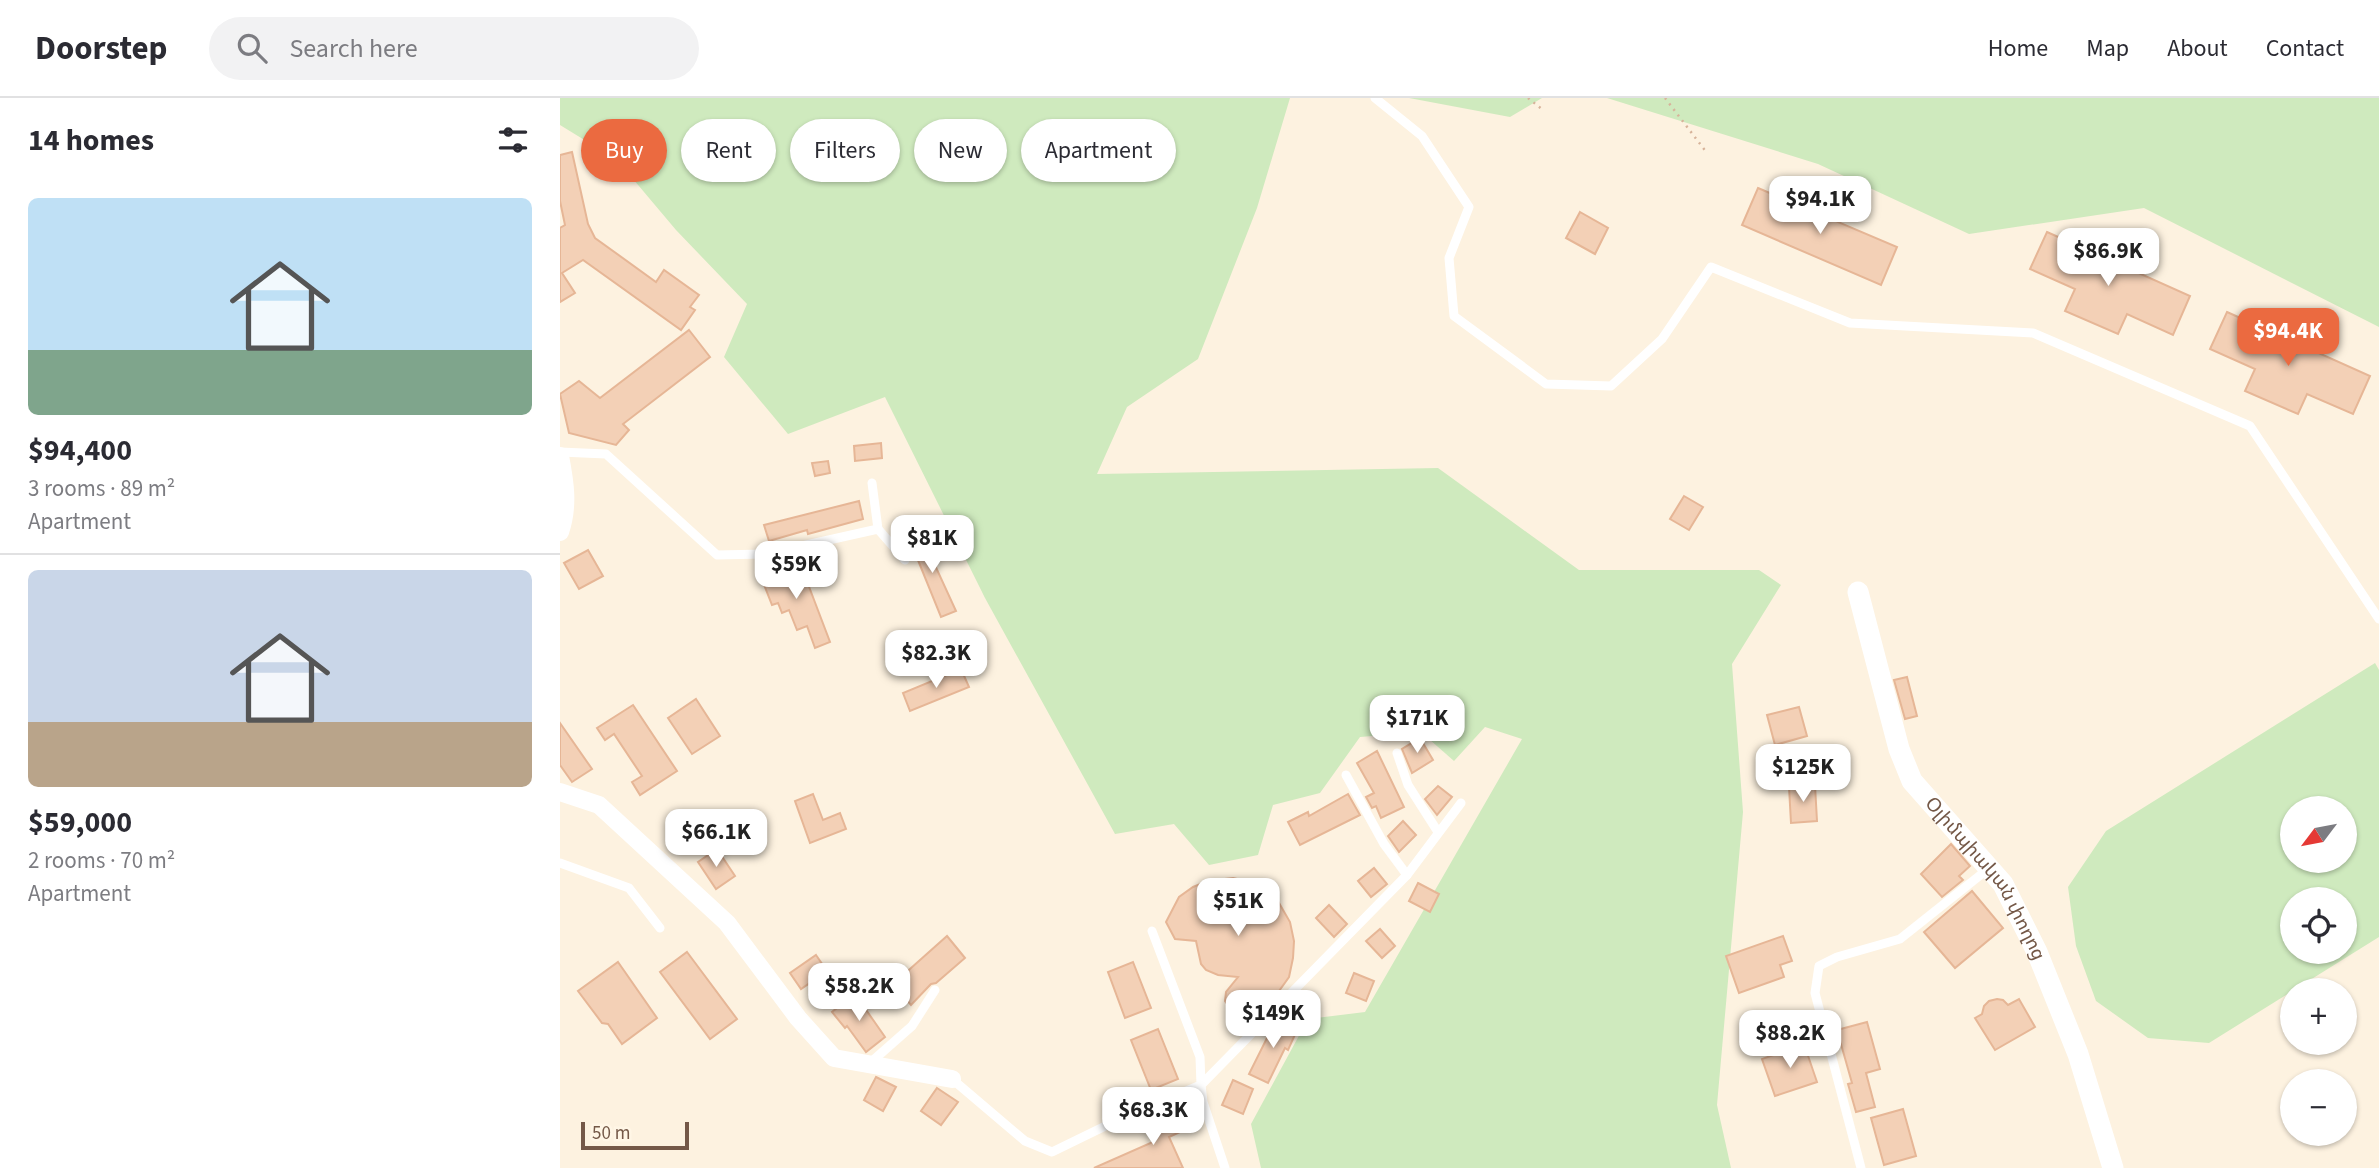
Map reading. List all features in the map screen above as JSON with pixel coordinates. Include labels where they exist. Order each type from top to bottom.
[{"type":"street","points":[[560,454],[566,514],[560,531]]},
{"type":"street","name":"Օլիմպիական փողոց","points":[[1858,592],[1899,749],[1912,781],[2003,884],[2037,952],[2078,1054],[2113,1168]]},
{"type":"street","points":[[560,792],[599,805],[727,923],[798,1018],[834,1059],[952,1079]]},
{"type":"lane","points":[[1375,98],[1422,136],[1469,207],[1449,258],[1454,316],[1546,384],[1611,386],[1662,339],[1710,267],[1850,323],[2033,333],[2250,426],[2379,619]]},
{"type":"lane","points":[[560,454],[606,454],[717,555],[766,554],[878,529]]},
{"type":"lane","points":[[872,483],[878,529],[905,560]]},
{"type":"lane","points":[[1397,753],[1408,785],[1437,832]]},
{"type":"lane","points":[[1346,775],[1384,844],[1407,874]]},
{"type":"lane","points":[[952,1079],[1025,1141],[1052,1152],[1130,1114],[1201,1084],[1407,874],[1461,803]]},
{"type":"lane","points":[[560,863],[629,888],[660,928]]},
{"type":"lane","points":[[1861,1168],[1815,993],[1819,966],[1837,957],[1900,939],[1989,868]]},
{"type":"lane","points":[[1152,931],[1200,1057],[1203,1102],[1225,1168]]},
{"type":"lane","points":[[869,1064],[912,1026],[935,990]]},
{"type":"path","points":[[1528,98],[1543,110]]},
{"type":"path","points":[[1665,98],[1707,153]]},
{"type":"green space","points":[[560,98],[1290,98],[1257,208],[1198,359],[1127,407],[1097,474],[1438,468],[1579,570],[1759,570],[1781,585],[1732,664],[1743,812],[1717,1105],[1731,1168],[1261,1168],[1251,1124],[1308,1019],[1365,1012],[1522,739],[1485,727],[1454,761],[1421,732],[1360,737],[1320,793],[1273,805],[1258,855],[1209,865],[1174,824],[1115,834],[985,598],[885,397],[788,434],[724,357],[747,304],[676,230],[636,182],[667,182],[667,119],[581,119],[581,138],[560,125]]},
{"type":"green space","points":[[1409,98],[1542,98],[1510,117]]},
{"type":"green space","points":[[1607,98],[2379,98],[2379,327],[2144,208],[1969,234],[1818,164]]},
{"type":"green space","points":[[2375,663],[2379,670],[2379,937],[2357,951],[2357,887],[2280,887],[2280,964],[2336,964],[2313,978],[2280,978],[2280,999],[2209,1043],[2148,1038],[2096,1001],[2076,946],[2068,887],[2106,831]]},
{"type":"building","points":[[572,152],[588,224],[595,238],[656,282],[664,270],[699,295],[690,307],[695,310],[681,330],[583,260],[562,273],[575,293],[560,302],[560,228],[565,225],[560,201],[560,155]]},
{"type":"building","points":[[1758,188],[1897,247],[1881,285],[1742,225]]},
{"type":"building","points":[[1580,212],[1608,228],[1595,254],[1566,238]]},
{"type":"building","points":[[2047,232],[2190,296],[2173,335],[2127,314],[2118,334],[2065,311],[2075,289],[2030,269]]},
{"type":"building","points":[[2227,312],[2370,376],[2353,414],[2307,394],[2298,414],[2245,391],[2255,369],[2210,349]]},
{"type":"building","points":[[689,330],[710,357],[623,424],[629,430],[616,445],[569,433],[560,394],[579,381],[600,398]]},
{"type":"building","points":[[881,443],[882,458],[855,461],[854,446]]},
{"type":"building","points":[[828,461],[830,473],[815,476],[812,463]]},
{"type":"building","points":[[1684,496],[1703,507],[1689,530],[1670,519]]},
{"type":"building","points":[[859,501],[863,519],[769,541],[764,525]]},
{"type":"building","points":[[924,533],[933,561],[956,611],[941,617],[909,538]]},
{"type":"building","points":[[588,550],[603,576],[579,589],[564,563]]},
{"type":"building","points":[[800,563],[830,642],[815,648],[807,626],[797,630],[789,610],[782,613],[778,603],[772,605],[761,577]]},
{"type":"building","points":[[961,669],[969,687],[910,711],[903,693]]},
{"type":"building","points":[[1907,677],[1917,716],[1905,719],[1894,680]]},
{"type":"building","points":[[696,699],[720,736],[692,754],[668,718]]},
{"type":"building","points":[[633,705],[677,771],[640,795],[632,782],[642,776],[614,734],[605,740],[597,728]]},
{"type":"building","points":[[1799,707],[1807,736],[1775,745],[1767,715]]},
{"type":"building","points":[[560,723],[592,769],[572,782],[560,765]]},
{"type":"building","points":[[1420,738],[1433,760],[1412,773],[1402,749]]},
{"type":"building","points":[[1377,751],[1404,807],[1381,818],[1376,806],[1372,808],[1366,797],[1374,793],[1357,763]]},
{"type":"building","points":[[1815,785],[1817,821],[1791,823],[1789,787]]},
{"type":"building","points":[[1438,786],[1452,797],[1437,815],[1425,799]]},
{"type":"building","points":[[813,794],[823,820],[840,813],[846,829],[810,843],[795,801]]},
{"type":"building","points":[[1348,794],[1360,815],[1300,845],[1288,822],[1308,812],[1309,816]]},
{"type":"building","points":[[1403,821],[1416,835],[1399,852],[1388,836]]},
{"type":"building","points":[[1951,844],[1970,866],[1959,876],[1963,880],[1942,897],[1921,874]]},
{"type":"building","points":[[717,849],[735,876],[716,889],[698,862]]},
{"type":"building","points":[[1374,868],[1387,884],[1371,897],[1358,881]]},
{"type":"building","points":[[1233,878],[1258,884],[1275,896],[1290,922],[1294,941],[1289,977],[1279,991],[1247,1013],[1240,1014],[1231,1010],[1225,1001],[1226,992],[1238,977],[1218,975],[1206,970],[1201,964],[1196,941],[1175,939],[1166,922],[1179,897],[1193,887],[1208,881]]},
{"type":"building","points":[[1418,883],[1439,894],[1430,912],[1409,901]]},
{"type":"building","points":[[1972,891],[2003,928],[1955,968],[1924,932]]},
{"type":"building","points":[[1329,905],[1347,924],[1334,937],[1316,918]]},
{"type":"building","points":[[1380,929],[1395,946],[1382,958],[1366,941]]},
{"type":"building","points":[[947,936],[965,958],[936,983],[931,984],[911,1005],[893,984]]},
{"type":"building","points":[[1783,936],[1792,961],[1780,965],[1784,977],[1739,993],[1726,956]]},
{"type":"building","points":[[687,952],[737,1019],[710,1039],[660,972]]},
{"type":"building","points":[[816,955],[827,971],[801,989],[790,973]]},
{"type":"building","points":[[618,962],[657,1018],[622,1044],[578,991]]},
{"type":"building","points":[[1133,962],[1151,1008],[1125,1018],[1108,972]]},
{"type":"building","points":[[1354,973],[1374,981],[1366,1001],[1346,993]]},
{"type":"building","points":[[855,994],[885,1037],[866,1052],[847,1026],[845,1028],[832,1012]]},
{"type":"building","points":[[1997,999],[2008,1005],[2019,999],[2035,1027],[1995,1050],[1975,1018],[1982,1014],[1989,1001]]},
{"type":"building","points":[[1277,1018],[1298,1028],[1268,1083],[1249,1074]]},
{"type":"building","points":[[1867,1022],[1880,1069],[1866,1073],[1875,1107],[1856,1112],[1848,1084],[1852,1083],[1837,1030]]},
{"type":"building","points":[[1158,1029],[1178,1079],[1151,1090],[1131,1040]]},
{"type":"building","points":[[1804,1044],[1817,1082],[1775,1096],[1762,1059]]},
{"type":"building","points":[[876,1077],[896,1087],[883,1111],[864,1100]]},
{"type":"building","points":[[1233,1080],[1253,1089],[1243,1114],[1222,1105]]},
{"type":"building","points":[[937,1088],[958,1102],[941,1125],[921,1111]]},
{"type":"building","points":[[1170,1108],[1180,1132],[1169,1137],[1183,1168],[1094,1168],[1153,1142],[1144,1119]]},
{"type":"building","points":[[1903,1109],[1916,1156],[1884,1165],[1871,1118]]}]
